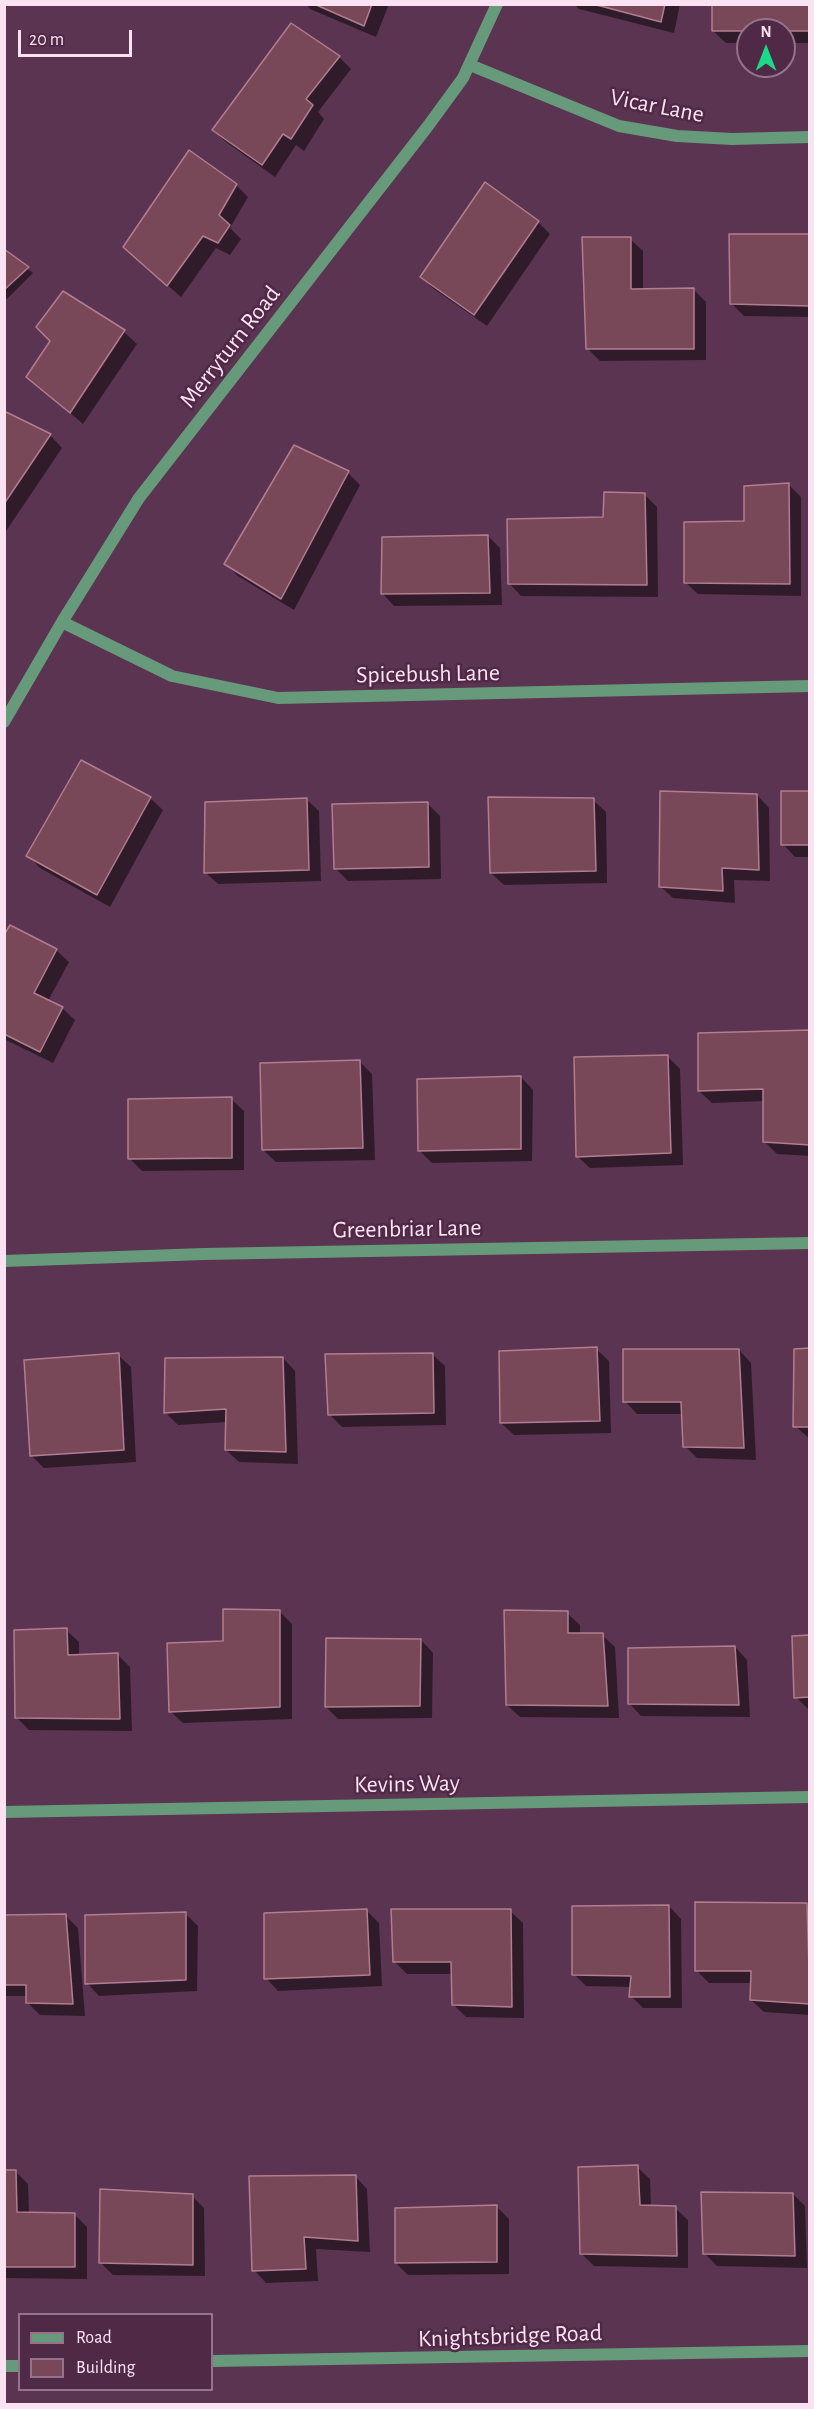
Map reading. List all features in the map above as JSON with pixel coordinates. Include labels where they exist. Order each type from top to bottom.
[{"type":"street","name":"Merryturn Road","points":[[4,722],[62,622],[139,498],[463,78],[497,4]]},
{"type":"street","name":"Vicar Lane","points":[[470,65],[619,126],[677,136],[732,140],[810,137]]},
{"type":"street","name":"Spicebush Lane","points":[[62,622],[172,675],[278,698],[810,686]]},
{"type":"street","name":"Greenbriar Lane","points":[[4,1261],[204,1254],[810,1243]]},
{"type":"street","name":"Kevins Way","points":[[4,1812],[810,1797]]},
{"type":"street","name":"Knightsbridge Road","points":[[213,2361],[408,2360],[810,2351]]},
{"type":"building","points":[[314,4],[372,4],[364,26]]},
{"type":"building","points":[[593,4],[665,4],[661,22]]},
{"type":"building","points":[[712,4],[810,4],[810,31],[796,31],[796,18],[736,18],[736,31],[712,31]]},
{"type":"building","points":[[291,23],[340,56],[306,99],[313,105],[291,139],[283,134],[262,165],[212,130]]},
{"type":"building","points":[[189,150],[237,184],[219,215],[230,225],[218,243],[203,236],[167,286],[123,247]]},
{"type":"building","points":[[485,182],[539,221],[474,315],[420,277]]},
{"type":"building","points":[[729,234],[810,234],[810,306],[730,304]]},
{"type":"building","points":[[582,237],[631,237],[631,289],[694,288],[694,349],[586,349]]},
{"type":"building","points":[[4,249],[29,267],[4,290]]},
{"type":"building","points":[[63,291],[125,330],[70,413],[26,377],[50,341],[36,327]]},
{"type":"building","points":[[4,411],[51,434],[4,504]]},
{"type":"building","points":[[294,445],[349,471],[281,599],[224,564]]},
{"type":"building","points":[[789,483],[790,584],[684,583],[684,522],[744,521],[744,486]]},
{"type":"building","points":[[604,492],[645,493],[647,585],[508,584],[507,519],[603,517]]},
{"type":"building","points":[[488,535],[490,593],[381,594],[382,537]]},
{"type":"building","points":[[81,760],[151,797],[97,895],[26,856]]},
{"type":"building","points":[[660,791],[757,794],[759,870],[722,868],[723,891],[659,887]]},
{"type":"building","points":[[781,791],[810,791],[810,845],[781,845]]},
{"type":"building","points":[[488,797],[594,798],[596,871],[490,873]]},
{"type":"building","points":[[307,798],[309,870],[204,873],[205,802]]},
{"type":"building","points":[[428,802],[429,867],[334,869],[332,804]]},
{"type":"building","points":[[10,925],[57,949],[34,993],[63,1007],[40,1052],[4,1034],[4,935]]},
{"type":"building","points":[[810,1030],[810,1145],[763,1142],[763,1089],[698,1091],[698,1033]]},
{"type":"building","points":[[668,1055],[671,1153],[576,1157],[574,1057]]},
{"type":"building","points":[[360,1060],[363,1148],[262,1150],[260,1063]]},
{"type":"building","points":[[521,1076],[521,1149],[418,1151],[417,1079]]},
{"type":"building","points":[[232,1097],[232,1158],[128,1159],[128,1099]]},
{"type":"building","points":[[597,1347],[600,1421],[500,1423],[499,1351]]},
{"type":"building","points":[[810,1348],[810,1427],[793,1427],[794,1349]]},
{"type":"building","points":[[623,1349],[739,1349],[744,1448],[683,1447],[681,1402],[623,1402]]},
{"type":"building","points":[[119,1353],[124,1450],[30,1456],[24,1360]]},
{"type":"building","points":[[433,1353],[434,1413],[328,1415],[325,1354]]},
{"type":"building","points":[[283,1357],[286,1452],[225,1450],[226,1409],[164,1413],[165,1358]]},
{"type":"building","points":[[223,1609],[280,1610],[280,1707],[169,1712],[167,1643],[223,1641]]},
{"type":"building","points":[[504,1610],[568,1611],[568,1633],[603,1633],[608,1706],[506,1705]]},
{"type":"building","points":[[67,1628],[68,1655],[118,1653],[120,1719],[15,1718],[14,1630]]},
{"type":"building","points":[[810,1635],[810,1697],[794,1698],[792,1636]]},
{"type":"building","points":[[326,1638],[421,1639],[420,1706],[325,1707]]},
{"type":"building","points":[[735,1646],[739,1705],[628,1704],[628,1648]]},
{"type":"building","points":[[695,1902],[807,1903],[810,2004],[750,2000],[751,1971],[695,1971]]},
{"type":"building","points":[[669,1905],[670,1997],[629,1997],[631,1976],[572,1975],[572,1906]]},
{"type":"building","points":[[367,1909],[370,1975],[264,1979],[264,1913]]},
{"type":"building","points":[[391,1909],[511,1909],[512,2007],[452,2005],[451,1962],[393,1962]]},
{"type":"building","points":[[186,1912],[186,1980],[85,1984],[85,1915]]},
{"type":"building","points":[[66,1914],[73,2004],[26,2003],[26,1985],[4,1985],[4,1915]]},
{"type":"building","points":[[638,2165],[640,2205],[676,2206],[677,2256],[580,2254],[578,2167]]},
{"type":"building","points":[[4,2170],[16,2170],[17,2212],[75,2213],[75,2267],[4,2267]]},
{"type":"building","points":[[356,2175],[358,2241],[304,2237],[306,2269],[252,2271],[249,2176]]},
{"type":"building","points":[[100,2189],[193,2194],[193,2265],[99,2263]]},
{"type":"building","points":[[701,2192],[793,2193],[795,2256],[703,2254]]},
{"type":"building","points":[[497,2205],[497,2262],[395,2263],[395,2208]]}]
